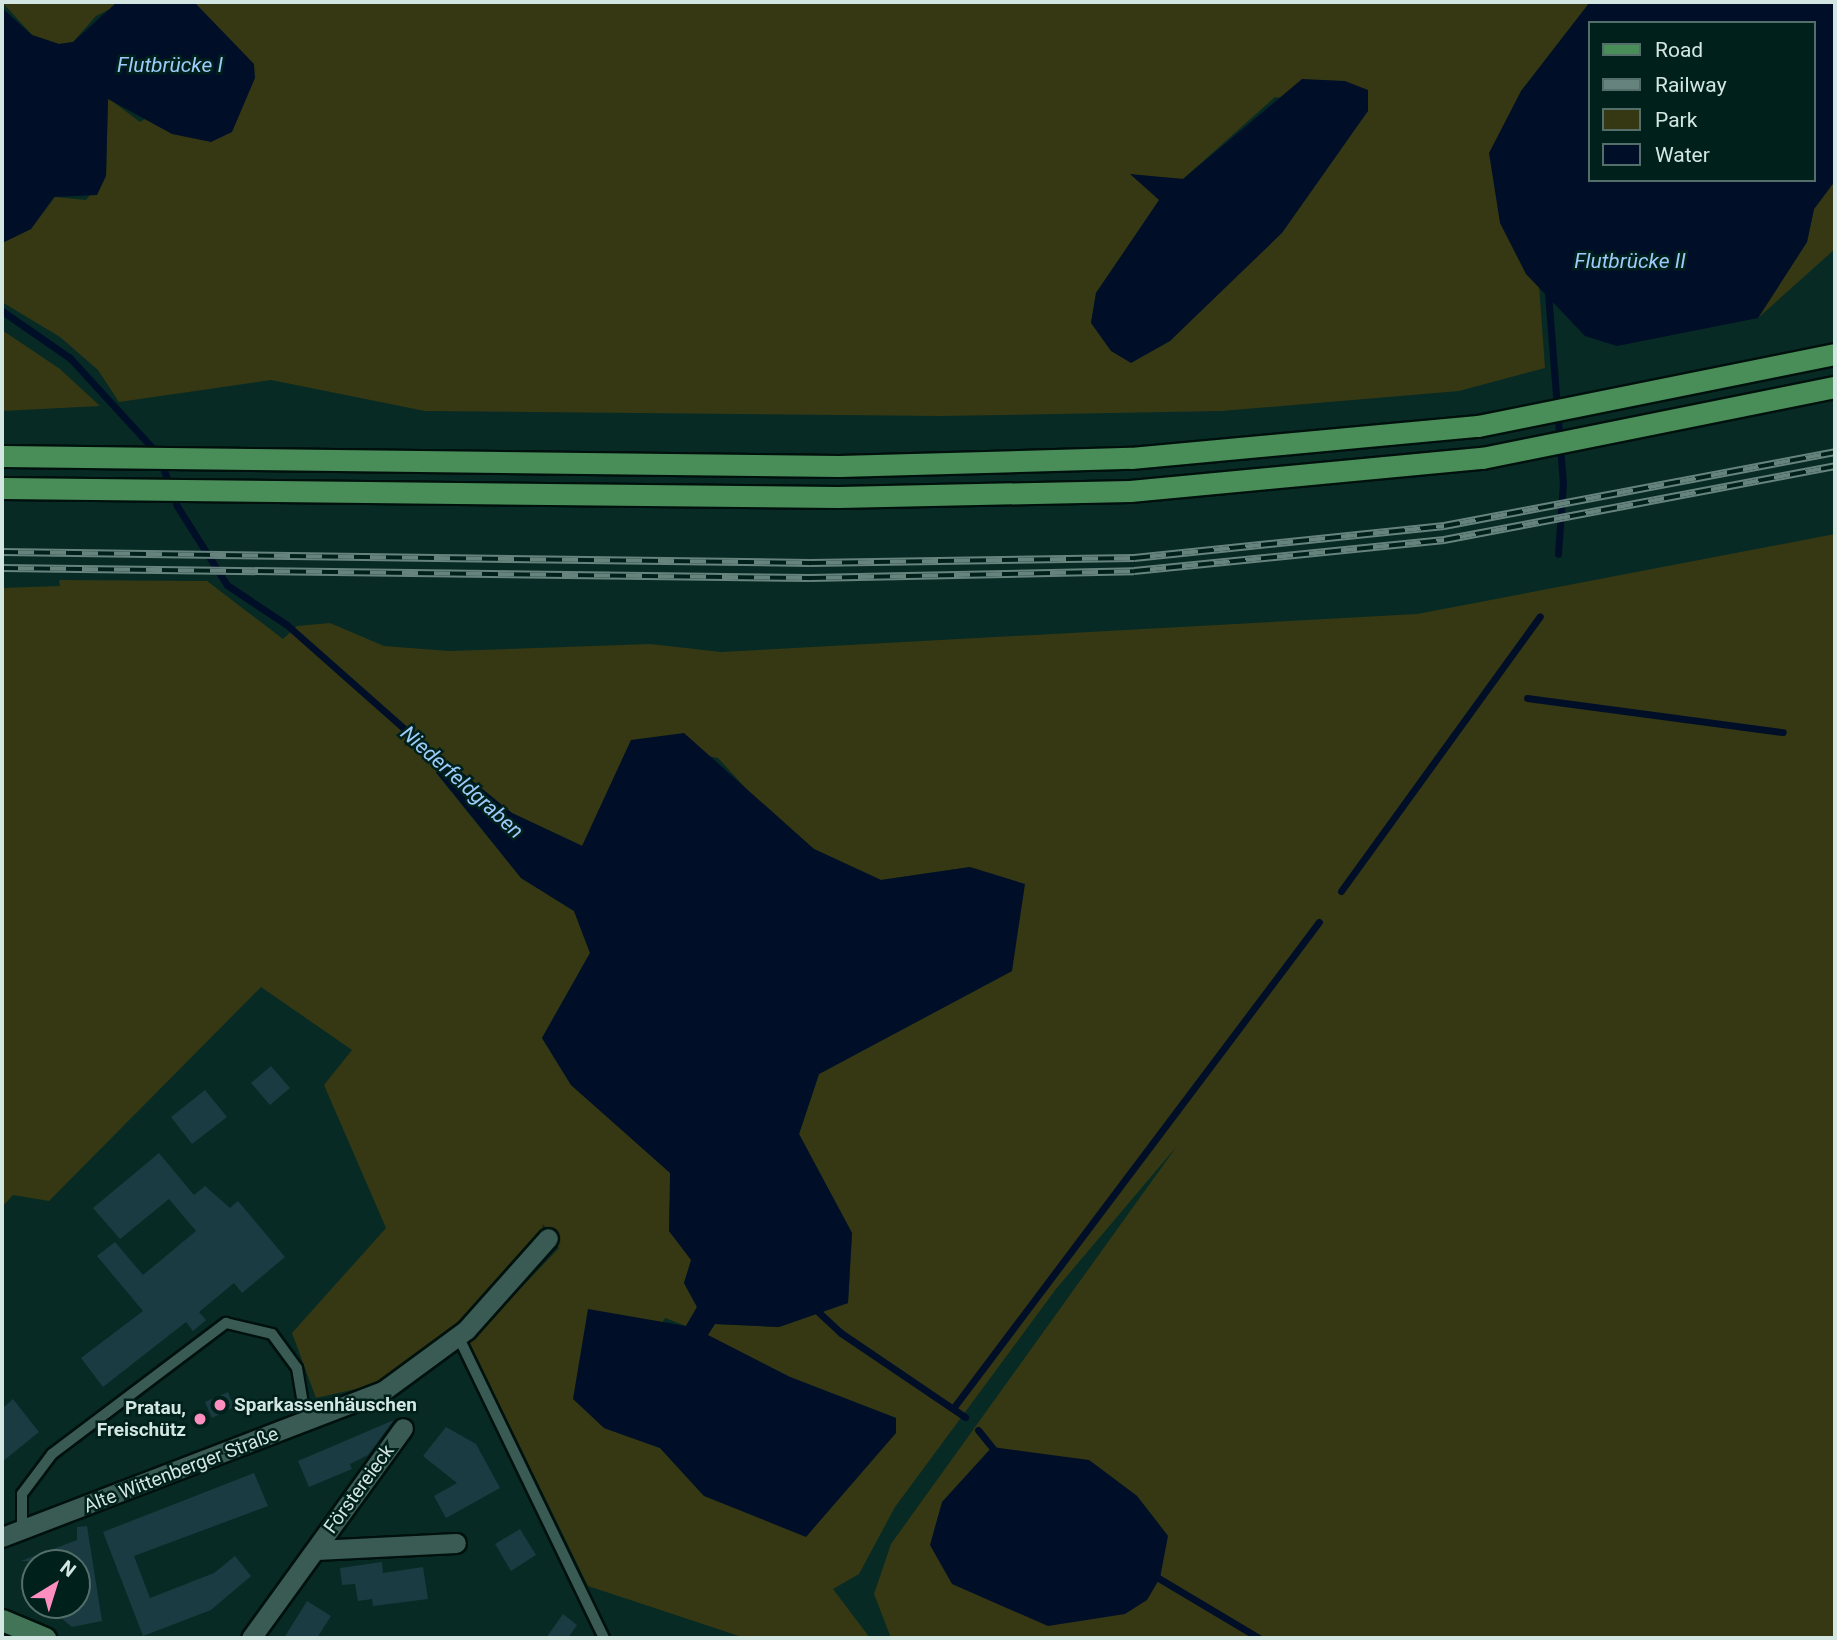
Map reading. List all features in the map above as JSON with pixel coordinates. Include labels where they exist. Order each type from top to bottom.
[{"type":"main road","points":[[2,456],[1010,464],[1252,452],[1478,426],[1835,354]]},
{"type":"main road","points":[[2,488],[1008,495],[1256,483],[1482,458],[1835,387]]},
{"type":"street","name":"Alte Wittenberger Straße","points":[[2,1537],[306,1423],[383,1391],[458,1336],[548,1238]]},
{"type":"street","name":"Förstereieck","points":[[251,1638],[404,1428]]},
{"type":"street","name":"Förstereieck","points":[[316,1550],[456,1543]]},
{"type":"street","points":[[2,1620],[45,1638]]},
{"type":"lane","points":[[22,1530],[23,1494],[52,1454],[226,1323],[272,1334],[297,1368],[306,1423]]},
{"type":"lane","points":[[458,1336],[604,1638]]},
{"type":"green space","points":[[2,2],[124,2],[96,16],[73,42],[59,44],[32,35]]},
{"type":"green space","points":[[194,2],[1590,2],[1521,91],[1526,274],[1539,285],[1545,368],[1459,391],[1221,411],[941,416],[425,411],[271,380],[119,402],[98,370],[60,337],[2,302],[2,243],[31,229],[55,197],[86,200],[106,175],[108,98],[140,122],[247,57]],"holes":[[[1275,97],[1368,111],[1170,341],[1091,323],[1096,293],[1160,200],[1132,175],[1183,179]]]},
{"type":"green space","points":[[1835,181],[1835,249],[1758,318],[1807,242],[1814,209]]},
{"type":"green space","points":[[2,330],[60,369],[100,406],[2,411]]},
{"type":"green space","points":[[1835,534],[1835,1638],[891,1638],[874,1594],[891,1544],[1177,1146],[1056,1289],[895,1507],[859,1574],[833,1589],[870,1638],[745,1638],[588,1586],[469,1342],[559,1248],[543,1224],[542,1233],[460,1325],[413,1363],[374,1385],[316,1398],[292,1333],[386,1228],[324,1085],[352,1050],[261,987],[49,1201],[13,1195],[2,1207],[2,588],[60,586],[59,580],[207,581],[283,639],[297,626],[330,623],[384,646],[449,651],[650,644],[721,652],[1417,614]],"holes":[[[631,741],[718,758],[774,819],[814,849],[881,880],[970,867],[1012,971],[819,1074],[799,1134],[852,1233],[848,1303],[779,1327],[715,1324],[707,1335],[790,1377],[896,1418],[704,1496],[660,1448],[604,1428],[665,1318],[686,1326],[697,1307],[684,1283],[692,1260],[669,1231],[671,1173],[571,1085],[542,1038],[590,953],[574,911],[521,878],[436,773],[443,764],[454,766],[512,813],[583,846]],[[1089,1460],[1137,1496],[1168,1536]]]},
{"type":"water","name":"Flutbrücke I","points":[[194,2],[254,64],[255,78],[232,132],[211,142],[172,134],[108,99],[106,176],[97,195],[54,197],[31,229],[2,243],[2,8],[32,35],[59,44],[73,42],[116,3]]},
{"type":"water","name":"Flutbrücke II","points":[[1590,2],[1835,2],[1835,181],[1814,209],[1807,242],[1758,318],[1617,346],[1585,336],[1526,274],[1500,223],[1489,153],[1521,91]]},
{"type":"water","points":[[1302,79],[1345,81],[1368,90],[1368,111],[1282,233],[1170,341],[1131,363],[1111,351],[1091,323],[1096,293],[1159,200],[1130,174],[1183,179]]},
{"type":"water","points":[[684,733],[814,849],[881,880],[970,867],[1025,884],[1012,971],[819,1074],[799,1134],[852,1233],[848,1303],[779,1327],[715,1324],[708,1335],[790,1377],[896,1418],[896,1433],[806,1537],[704,1496],[660,1448],[604,1428],[573,1399],[588,1309],[686,1326],[697,1307],[684,1283],[691,1260],[669,1231],[670,1173],[571,1085],[542,1038],[590,953],[574,911],[521,878],[436,772],[444,764],[454,766],[512,813],[582,846],[631,740]]},
{"type":"water","points":[[992,1447],[1089,1460],[1137,1496],[1168,1536],[1160,1578],[1147,1600],[1125,1614],[1048,1626],[952,1584],[930,1545],[942,1502]]},
{"type":"building","points":[[271,1066],[290,1088],[270,1105],[251,1083]]},
{"type":"building","points":[[205,1090],[227,1117],[192,1144],[171,1117]]},
{"type":"building","points":[[159,1153],[194,1195],[205,1186],[230,1208],[238,1201],[285,1257],[242,1293],[234,1283],[199,1312],[206,1320],[193,1331],[186,1322],[103,1387],[81,1358],[143,1311],[97,1256],[115,1242],[143,1275],[196,1231],[169,1199],[120,1239],[93,1208]]},
{"type":"building","name":"Sparkassenhäuschen","points":[[228,1392],[234,1407],[212,1418],[205,1402]]},
{"type":"building","points":[[13,1399],[39,1432],[2,1462],[2,1409]]},
{"type":"building","points":[[394,1420],[368,1455],[350,1464],[352,1469],[309,1487],[298,1461]]},
{"type":"building","points":[[446,1427],[476,1444],[500,1488],[446,1518],[434,1496],[457,1483],[423,1456]]},
{"type":"building","points":[[254,1473],[268,1506],[134,1556],[150,1598],[214,1573],[235,1556],[251,1576],[211,1610],[143,1636],[103,1532]]},
{"type":"building","points":[[87,1526],[91,1549],[53,1549],[77,1540],[77,1527]]},
{"type":"building","points":[[520,1529],[536,1555],[511,1571],[495,1544]]},
{"type":"building","points":[[91,1551],[102,1621],[72,1627],[62,1619],[91,1619]]},
{"type":"building","points":[[382,1562],[383,1573],[423,1567],[428,1599],[373,1606],[372,1599],[358,1601],[355,1584],[342,1585],[340,1568]]},
{"type":"building","points":[[307,1601],[331,1616],[317,1638],[284,1638]]},
{"type":"building","points":[[563,1614],[577,1625],[568,1638],[546,1638]]},
{"type":"waterway","points":[[1548,293],[1563,482],[1558,554]]},
{"type":"waterway","name":"Niederfeldgraben","points":[[2,311],[70,358],[158,454],[177,506],[227,585],[287,625],[451,770]]},
{"type":"waterway","points":[[1341,891],[1540,616]]},
{"type":"waterway","points":[[1527,698],[1783,732]]},
{"type":"waterway","points":[[954,1407],[1319,922]]},
{"type":"waterway","name":"Niederfeldgraben","points":[[813,1307],[841,1333],[965,1417]]},
{"type":"waterway","name":"Niederfeldgraben","points":[[978,1430],[998,1455]]},
{"type":"waterway","name":"Niederfeldgraben","points":[[1155,1576],[1259,1638]]},
{"type":"railway","points":[[2,552],[810,563],[1134,558],[1444,526],[1835,452]]},
{"type":"railway","points":[[2,568],[810,578],[1134,571],[1444,540],[1835,466]]},
{"type":"place","name":"Sparkassenhäuschen","points":[[220,1405]]},
{"type":"place","name":"Pratau, Freischütz","points":[[200,1419]]}]
